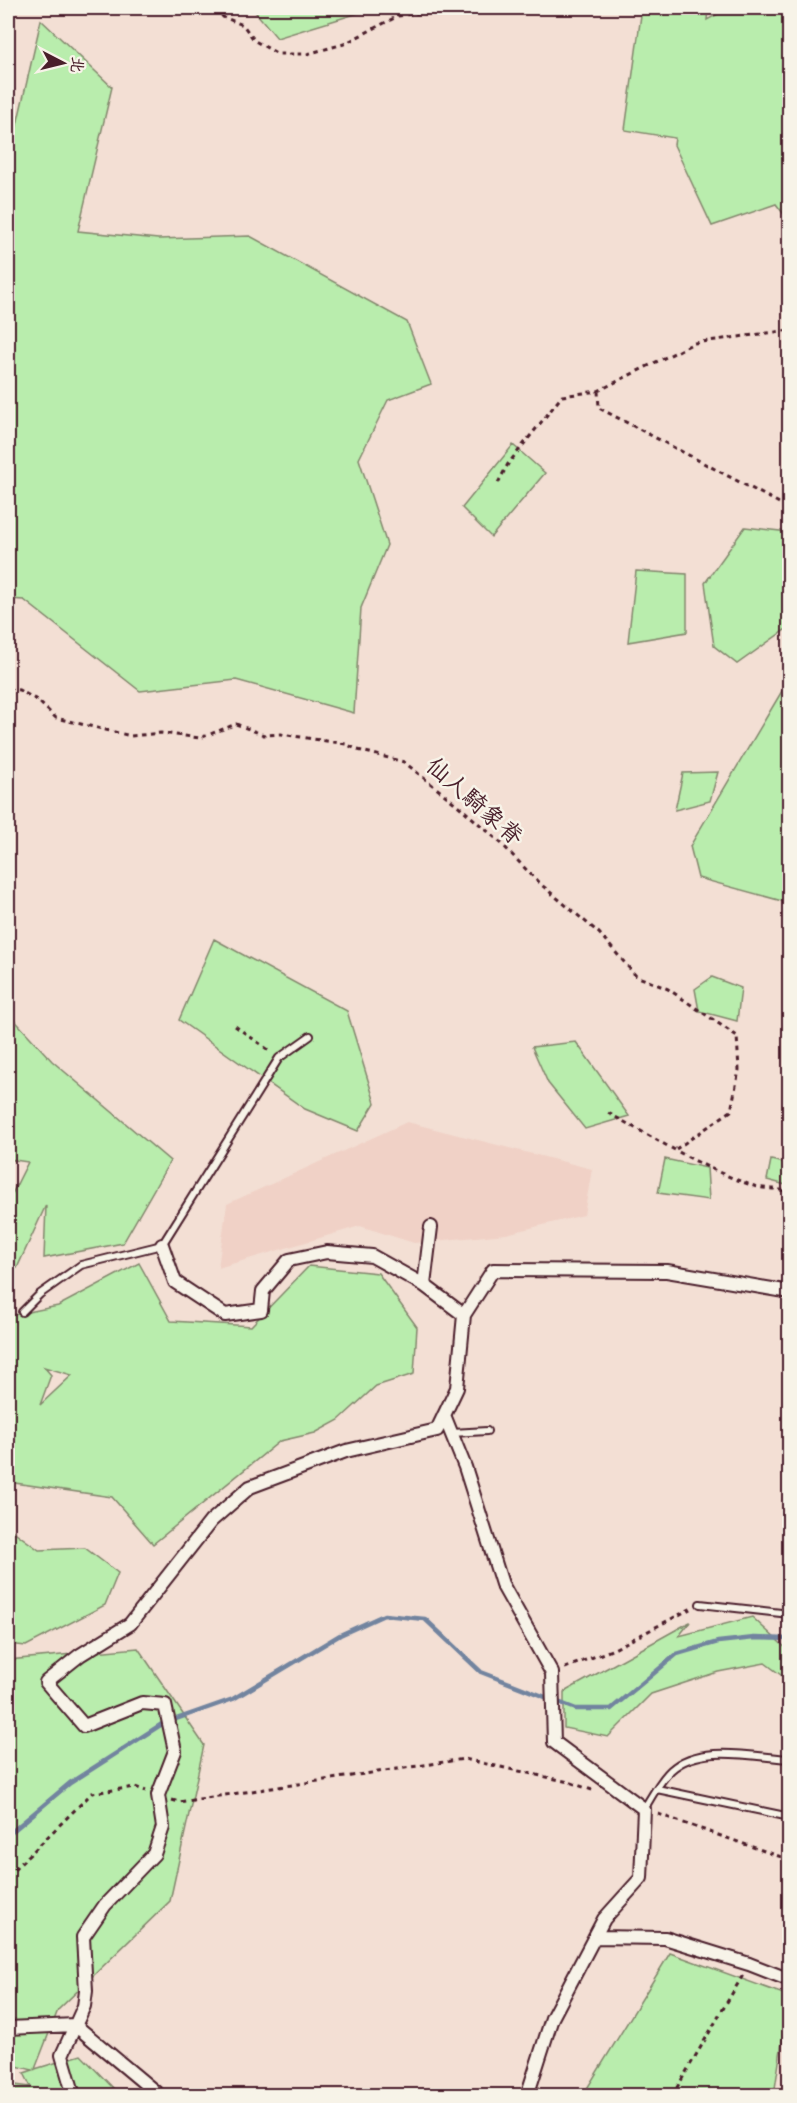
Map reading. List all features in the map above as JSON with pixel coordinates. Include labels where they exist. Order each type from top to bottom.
[{"type":"street","points":[[424,1286],[431,1227]]},
{"type":"street","points":[[162,1245],[175,1282],[225,1315],[261,1310],[263,1291],[289,1260],[327,1252],[372,1256],[424,1286],[464,1315]]},
{"type":"street","points":[[74,2096],[62,2055],[84,2006],[86,1991],[83,1937],[105,1905],[154,1854],[163,1827],[158,1795],[175,1751],[165,1705],[142,1703],[84,1726],[46,1682],[80,1655],[130,1624],[212,1521],[250,1487],[346,1451],[437,1430],[457,1388],[464,1315],[493,1270],[667,1271],[789,1292]]},
{"type":"street","points":[[444,1415],[502,1584],[552,1673],[554,1742],[644,1809],[641,1878],[604,1919],[552,2018],[527,2096]]},
{"type":"street","points":[[595,1936],[665,1938],[749,1964],[789,1980]]},
{"type":"street","points":[[8,2028],[75,2025],[160,2096]]},
{"type":"lane","points":[[22,1312],[40,1294],[81,1265],[162,1245],[279,1058],[310,1036]]},
{"type":"lane","points":[[451,1433],[487,1431]]},
{"type":"lane","points":[[700,1604],[789,1614]]},
{"type":"lane","points":[[644,1809],[670,1770],[689,1758],[717,1755],[789,1759]]},
{"type":"lane","points":[[657,1789],[789,1817]]},
{"type":"path","points":[[216,8],[223,17],[243,25],[255,41],[278,54],[307,54],[344,44],[398,16],[451,8]]},
{"type":"path","points":[[498,483],[508,464],[562,396],[598,391],[694,343],[789,330]]},
{"type":"path","points":[[598,391],[599,408],[785,506]]},
{"type":"path","points":[[789,498],[785,506],[789,544]]},
{"type":"path","name":"仙人騎象脊","points":[[8,689],[19,690],[37,700],[56,718],[131,736],[161,733],[200,738],[236,724],[264,735],[281,734],[346,744],[358,750],[404,762],[501,843],[538,882],[599,933],[636,976],[668,989],[736,1036],[739,1070],[731,1111],[676,1149]]},
{"type":"path","points":[[235,1026],[279,1058]]},
{"type":"path","points":[[608,1113],[756,1187],[780,1188],[789,1193]]},
{"type":"path","points":[[552,1673],[614,1649],[700,1604]]},
{"type":"path","points":[[8,1876],[92,1793],[135,1787],[179,1802],[464,1759],[569,1782],[601,1793]]},
{"type":"path","points":[[644,1809],[789,1860]]},
{"type":"path","points":[[672,2096],[749,1964]]},
{"type":"shaded area","points":[[407,1122],[592,1169],[584,1215],[506,1234],[414,1243],[360,1226],[218,1268],[227,1204]]},
{"type":"green space","points":[[252,8],[375,8],[277,38]]},
{"type":"green space","points":[[642,8],[708,8],[707,20],[729,8],[789,8],[789,221],[776,204],[712,226],[674,145],[675,138],[625,130]]},
{"type":"green space","points":[[41,20],[112,87],[78,231],[158,239],[250,236],[407,322],[431,384],[388,400],[359,459],[387,545],[361,608],[354,713],[236,680],[140,691],[24,600],[8,599],[8,164]]},
{"type":"green space","points":[[513,445],[545,473],[491,537],[462,508]]},
{"type":"green space","points":[[745,527],[789,532],[789,627],[737,664],[714,646],[705,583]]},
{"type":"green space","points":[[636,571],[687,574],[687,632],[628,642]]},
{"type":"green space","points":[[789,689],[790,884],[782,901],[698,878],[690,846],[782,691]]},
{"type":"green space","points":[[718,772],[710,801],[675,810],[683,773]]},
{"type":"green space","points":[[214,939],[347,1011],[375,1103],[358,1131],[305,1109],[179,1020]]},
{"type":"green space","points":[[712,977],[741,988],[737,1021],[699,1011],[695,989]]},
{"type":"green space","points":[[8,1013],[52,1061],[170,1161],[123,1243],[44,1258],[46,1205],[17,1268],[8,1265],[8,1202],[28,1162],[8,1159]]},
{"type":"green space","points":[[576,1042],[629,1116],[585,1129],[548,1083],[532,1047]]},
{"type":"green space","points":[[665,1159],[707,1168],[709,1200],[658,1193]]},
{"type":"green space","points":[[771,1160],[789,1164],[786,1185],[767,1180]]},
{"type":"green space","points":[[139,1263],[171,1321],[251,1326],[309,1266],[378,1273],[417,1327],[414,1374],[376,1386],[339,1420],[315,1433],[280,1441],[153,1544],[112,1497],[8,1482],[8,1402],[10,1402],[8,1400],[8,1316],[58,1306]],"holes":[[[44,1367],[72,1375],[40,1405],[51,1375]]]},
{"type":"green space","points":[[8,1527],[39,1550],[85,1548],[118,1573],[105,1605],[26,1646],[8,1644]]},
{"type":"green space","points":[[752,1617],[789,1651],[789,1681],[765,1663],[718,1672],[651,1694],[608,1737],[564,1728],[564,1692],[690,1622],[679,1636]]},
{"type":"green space","points":[[138,1648],[204,1745],[170,1901],[58,2010],[35,2069],[81,2055],[120,2095],[8,2095],[8,2084],[31,2087],[24,2073],[33,2070],[8,2064],[8,1660]]},
{"type":"green space","points":[[670,1953],[789,1996],[774,2095],[583,2095]]},
{"type":"waterway","points":[[8,1835],[70,1783],[162,1724],[233,1699],[340,1635],[384,1615],[425,1619],[481,1672],[576,1709],[611,1709],[677,1654],[718,1642],[754,1638],[790,1639]]}]
